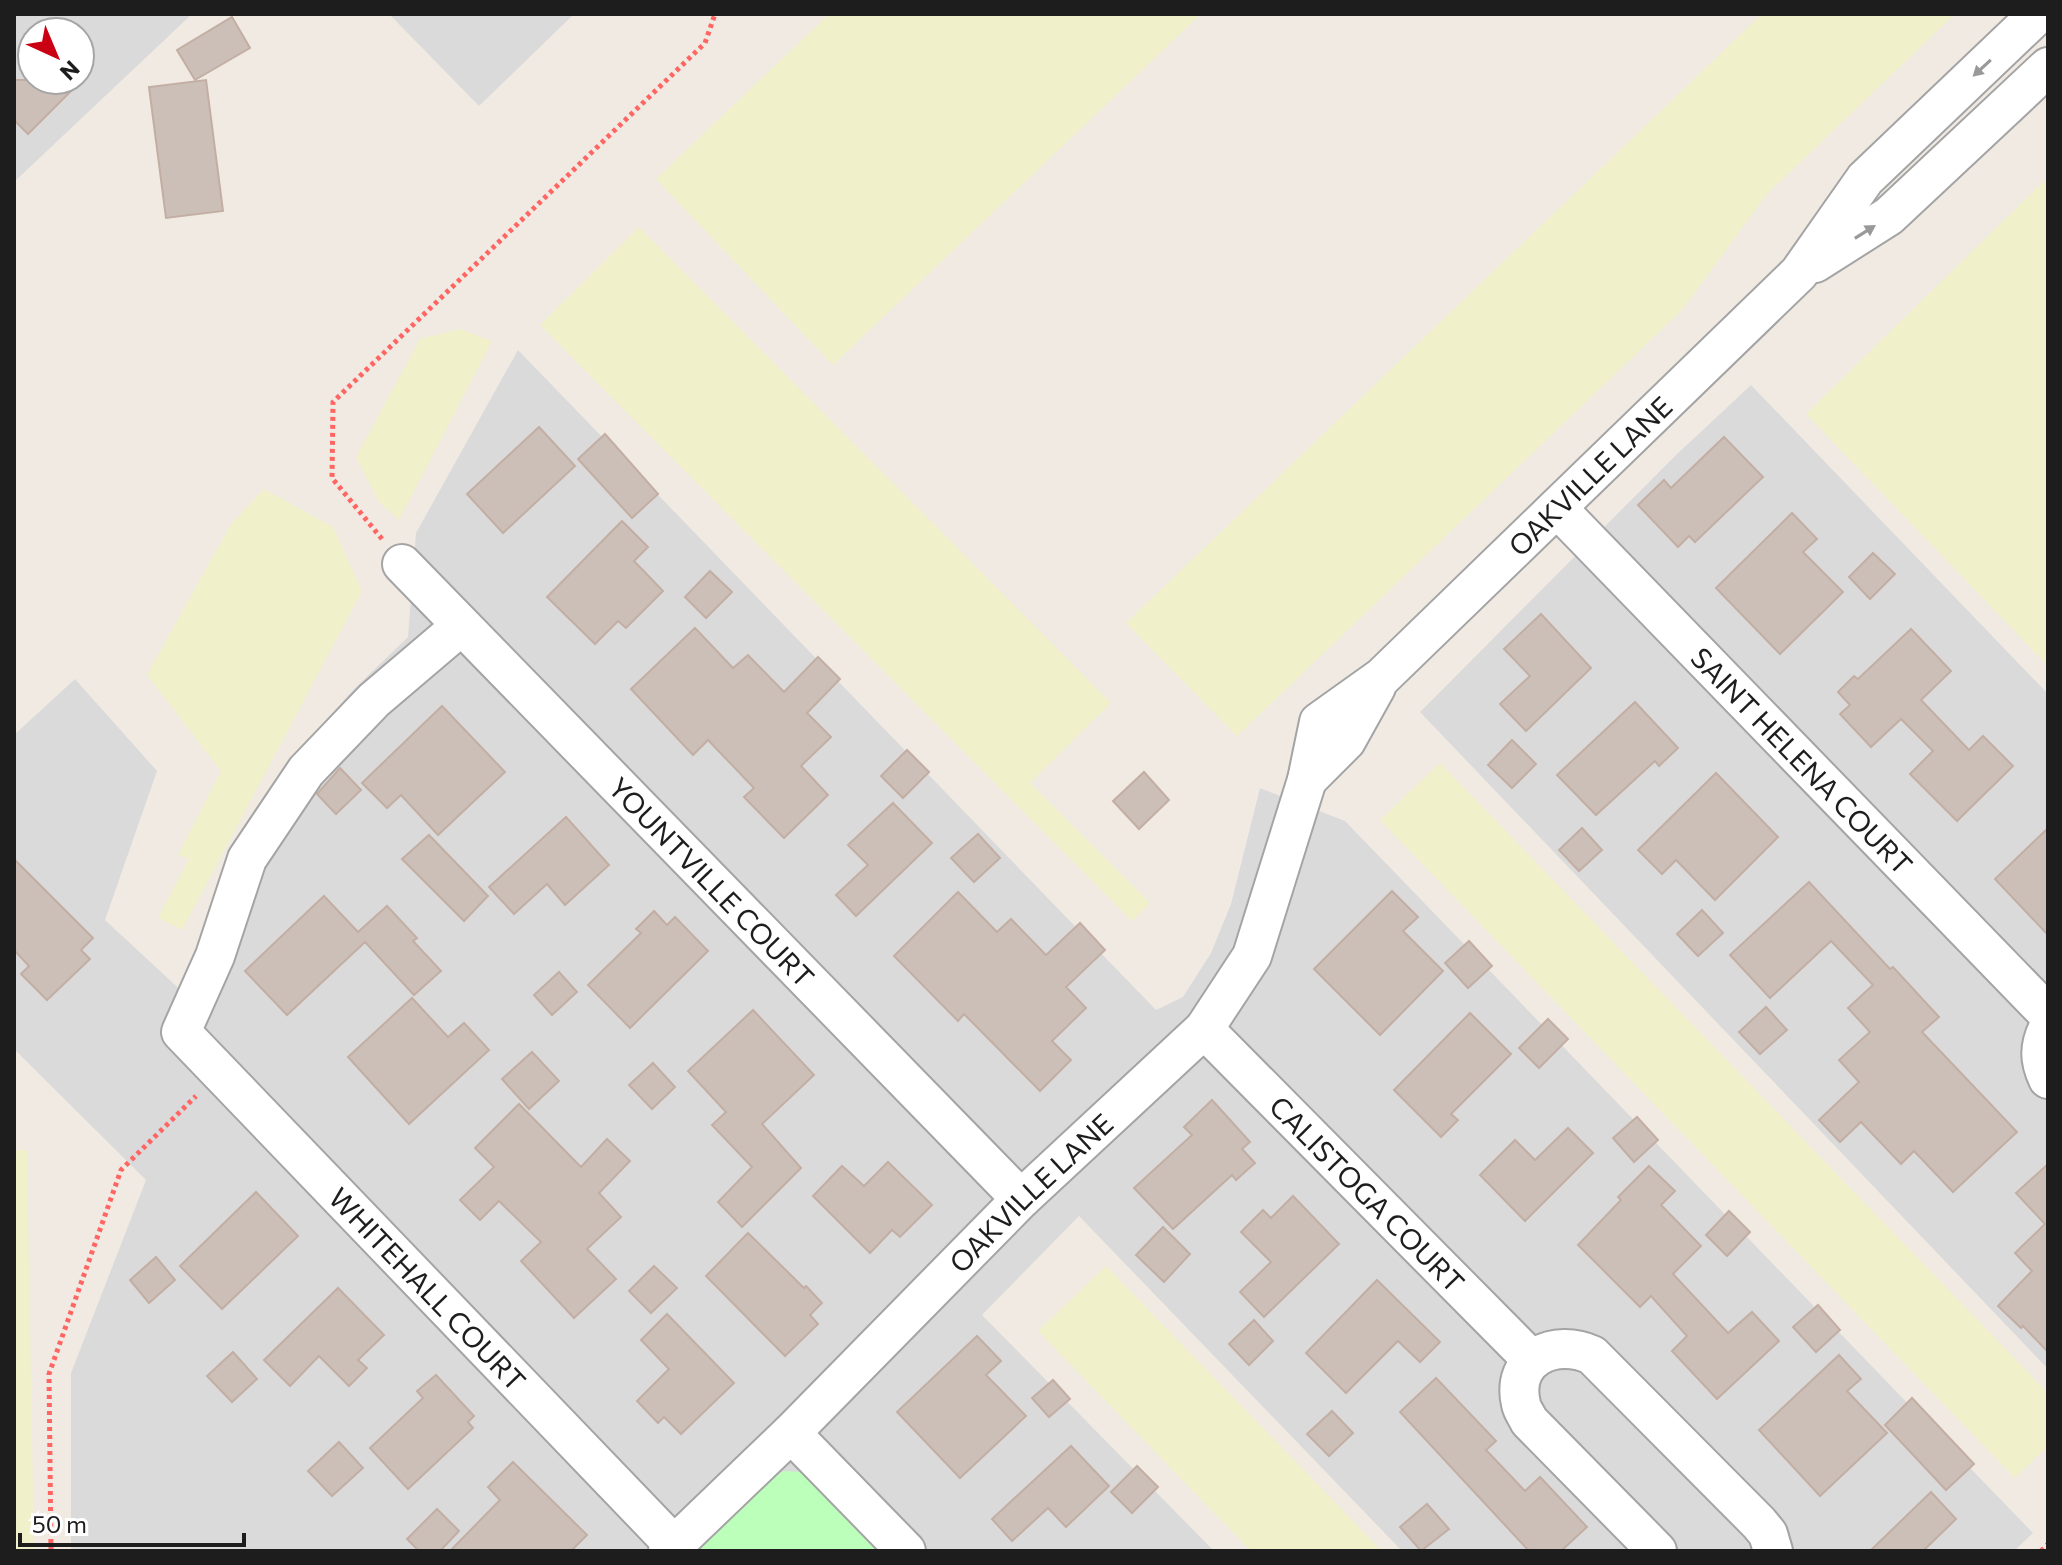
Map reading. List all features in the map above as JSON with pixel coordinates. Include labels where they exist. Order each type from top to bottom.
[{"type":"street","name":"OAKVILLE LANE","points":[[671,1548],[791,1433],[1021,1199],[1204,1029],[1252,956],[1307,780],[1319,722],[1382,677],[1799,273],[1865,179],[2038,14]]},
{"type":"street","name":"OAKVILLE LANE","points":[[1799,273],[1889,216],[2048,67]]},
{"type":"street","name":"SAINT HELENA COURT","points":[[1557,508],[2048,1014]]},
{"type":"street","name":"YOUNTVILLE COURT","points":[[402,564],[1021,1199]]},
{"type":"street","name":"WHITEHALL COURT","points":[[461,626],[374,700],[306,771],[247,859],[215,956],[181,1032],[671,1548]]},
{"type":"street","points":[[2048,1028],[2041,1043],[2041,1063],[2048,1079]]},
{"type":"street","name":"CALISTOGA COURT","points":[[1204,1029],[1532,1360]]},
{"type":"street","points":[[1657,1551],[1529,1421],[1521,1404],[1521,1382],[1532,1360],[1541,1353],[1558,1348],[1578,1348],[1592,1355],[1759,1523],[1768,1534],[1773,1551]]},
{"type":"street","points":[[791,1433],[906,1551]]},
{"type":"path","points":[[402,564],[332,478],[333,402],[705,43],[715,14]]},
{"type":"path","points":[[51,1551],[49,1374],[121,1170],[220,1072]]},
{"type":"path","points":[[2041,1551],[2048,1544]]},
{"type":"shaded area","points":[[14,14],[192,14],[14,182]]},
{"type":"shaded area","points":[[389,14],[574,14],[479,106]]},
{"type":"shaded area","points":[[518,350],[1156,1010],[1183,997],[1211,953],[1231,904],[1260,788],[1345,821],[2033,1533],[2014,1551],[1402,1551],[1079,1216],[982,1315],[1214,1551],[71,1551],[71,1373],[146,1180],[14,1049],[14,735],[75,679],[157,771],[105,920],[188,997],[258,814],[303,746],[352,691],[408,637],[416,533]]},
{"type":"shaded area","points":[[1751,385],[2048,694],[2048,1369],[1420,712],[1676,455]]},
{"type":"green space","points":[[829,14],[1201,14],[833,365],[656,179]]},
{"type":"green space","points":[[1762,14],[1955,14],[1767,194],[1682,310],[1237,736],[1126,623]]},
{"type":"green space","points":[[2048,177],[2048,666],[1806,414]]},
{"type":"green space","points":[[639,227],[1111,703],[1030,783],[1150,903],[1132,921],[540,325]]},
{"type":"green space","points":[[460,329],[492,341],[399,520],[379,502],[356,457],[420,339]]},
{"type":"green space","points":[[264,489],[333,527],[362,591],[182,930],[158,918],[189,859],[178,855],[221,771],[147,675],[231,524]]},
{"type":"green space","points":[[1440,763],[2048,1393],[2048,1446],[2015,1478],[1380,820]]},
{"type":"green space","points":[[14,1150],[27,1150],[34,1551],[14,1551]]},
{"type":"green space","points":[[1106,1266],[1382,1551],[1251,1551],[1038,1331]]},
{"type":"green space","points":[[784,1471],[817,1473],[900,1551],[689,1551],[764,1481]]},
{"type":"building","points":[[232,17],[250,48],[195,80],[177,50]]},
{"type":"building","points":[[14,80],[16,96],[66,96],[28,134],[14,120]]},
{"type":"building","points":[[206,80],[223,211],[166,218],[149,87]]},
{"type":"building","points":[[539,427],[575,466],[503,533],[467,494]]},
{"type":"building","points":[[605,434],[658,494],[632,518],[578,459]]},
{"type":"building","points":[[1724,437],[1763,477],[1695,542],[1689,536],[1678,547],[1638,505],[1664,480],[1671,488]]},
{"type":"building","points":[[1792,513],[1817,539],[1803,552],[1843,592],[1780,654],[1716,588]]},
{"type":"building","points":[[622,521],[648,547],[634,561],[663,591],[626,628],[618,621],[595,644],[547,597]]},
{"type":"building","points":[[1873,553],[1895,574],[1870,599],[1849,577]]},
{"type":"building","points":[[710,571],[732,592],[706,618],[685,597]]},
{"type":"building","points":[[1541,614],[1591,668],[1526,731],[1500,704],[1530,676],[1504,649]]},
{"type":"building","points":[[695,628],[733,668],[748,655],[784,692],[818,657],[840,679],[807,713],[831,737],[801,766],[828,795],[784,838],[744,797],[754,788],[708,740],[693,755],[631,689]]},
{"type":"building","points":[[1911,629],[1951,671],[1921,700],[1969,750],[1983,736],[2013,766],[1957,821],[1910,774],[1933,751],[1901,719],[1871,747],[1840,714],[1850,705],[1838,692],[1854,676],[1858,679]]},
{"type":"building","points":[[1635,702],[1678,748],[1659,766],[1655,761],[1596,815],[1557,775]]},
{"type":"building","points":[[442,706],[505,772],[438,835],[401,795],[387,808],[362,783]]},
{"type":"building","points":[[1512,740],[1536,764],[1512,788],[1488,765]]},
{"type":"building","points":[[907,750],[929,772],[903,798],[881,776]]},
{"type":"building","points":[[340,768],[361,790],[336,814],[317,794]]},
{"type":"building","points":[[1144,772],[1169,800],[1139,829],[1113,801]]},
{"type":"building","points":[[1716,773],[1778,837],[1715,900],[1676,860],[1662,874],[1638,850]]},
{"type":"building","points":[[893,803],[932,843],[856,916],[836,895],[868,865],[848,845]]},
{"type":"building","points":[[566,817],[609,865],[565,905],[547,884],[514,914],[489,887]]},
{"type":"building","points":[[1582,828],[1602,850],[1579,871],[1559,850]]},
{"type":"building","points":[[2048,828],[2048,935],[1995,879]]},
{"type":"building","points":[[978,834],[1000,858],[974,882],[951,858]]},
{"type":"building","points":[[429,835],[488,896],[464,921],[402,859]]},
{"type":"building","points":[[14,859],[93,938],[81,950],[90,959],[47,1000],[21,974],[29,966],[14,950]]},
{"type":"building","points":[[1809,882],[1939,1017],[1922,1032],[2017,1132],[1953,1192],[1914,1151],[1901,1164],[1861,1122],[1840,1142],[1819,1120],[1859,1082],[1839,1060],[1870,1032],[1848,1008],[1873,985],[1831,941],[1770,998],[1730,955]]},
{"type":"building","points":[[1392,891],[1418,917],[1403,931],[1443,971],[1380,1035],[1314,969]]},
{"type":"building","points":[[958,892],[997,932],[1011,919],[1046,955],[1080,923],[1105,950],[1066,987],[1086,1008],[1052,1041],[1071,1060],[1040,1091],[964,1014],[958,1021],[894,956]]},
{"type":"building","points":[[324,896],[358,932],[387,906],[417,938],[413,941],[441,971],[414,995],[365,942],[287,1015],[245,971]]},
{"type":"building","points":[[1702,910],[1723,933],[1698,956],[1677,934]]},
{"type":"building","points":[[654,911],[667,925],[675,917],[708,951],[630,1028],[588,985],[641,933],[636,929]]},
{"type":"building","points":[[1469,941],[1492,966],[1468,988],[1445,963]]},
{"type":"building","points":[[559,972],[577,992],[552,1015],[534,995]]},
{"type":"building","points":[[412,998],[448,1037],[464,1023],[489,1050],[409,1124],[348,1057]]},
{"type":"building","points":[[1766,1007],[1787,1030],[1760,1054],[1739,1032]]},
{"type":"building","points":[[753,1010],[814,1075],[762,1124],[801,1168],[742,1227],[718,1202],[752,1167],[712,1125],[726,1112],[688,1071]]},
{"type":"building","points":[[1470,1013],[1511,1054],[1451,1114],[1458,1120],[1441,1137],[1394,1090]]},
{"type":"building","points":[[1548,1019],[1568,1039],[1539,1068],[1519,1048]]},
{"type":"building","points":[[532,1052],[559,1081],[529,1109],[502,1079]]},
{"type":"building","points":[[653,1063],[675,1087],[652,1109],[629,1085]]},
{"type":"building","points":[[1212,1100],[1250,1142],[1242,1149],[1255,1163],[1236,1180],[1232,1175],[1173,1229],[1134,1188],[1192,1135],[1184,1127]]},
{"type":"building","points":[[519,1104],[581,1167],[607,1139],[630,1161],[599,1193],[621,1217],[587,1249],[616,1279],[574,1318],[521,1261],[541,1242],[499,1201],[480,1220],[460,1200],[494,1167],[475,1148]]},
{"type":"building","points":[[1637,1117],[1658,1140],[1634,1162],[1613,1138]]},
{"type":"building","points":[[1568,1128],[1593,1153],[1525,1221],[1480,1175],[1515,1140],[1535,1160]]},
{"type":"building","points":[[888,1162],[932,1205],[900,1237],[892,1230],[870,1253],[813,1196],[842,1166],[864,1186]]},
{"type":"building","points":[[2048,1164],[2048,1352],[1998,1306],[2032,1271],[2015,1253],[2045,1224],[2016,1193]]},
{"type":"building","points":[[1649,1166],[1675,1191],[1661,1205],[1701,1246],[1673,1274],[1728,1333],[1752,1312],[1779,1341],[1717,1399],[1672,1351],[1687,1336],[1651,1296],[1640,1307],[1578,1245]]},
{"type":"building","points":[[256,1192],[298,1236],[222,1309],[180,1266]]},
{"type":"building","points":[[1293,1196],[1339,1244],[1264,1317],[1240,1292],[1271,1262],[1241,1232],[1263,1210],[1271,1218]]},
{"type":"building","points":[[1729,1211],[1750,1232],[1727,1256],[1706,1235]]},
{"type":"building","points":[[1163,1227],[1190,1254],[1164,1282],[1136,1255]]},
{"type":"building","points":[[748,1233],[822,1303],[810,1315],[818,1324],[785,1356],[706,1276]]},
{"type":"building","points":[[156,1257],[175,1280],[149,1303],[130,1280]]},
{"type":"building","points":[[654,1266],[677,1288],[651,1313],[629,1291]]},
{"type":"building","points":[[1377,1280],[1440,1342],[1420,1362],[1398,1341],[1346,1393],[1306,1353]]},
{"type":"building","points":[[338,1288],[384,1335],[358,1360],[367,1368],[349,1386],[319,1356],[290,1386],[264,1360]]},
{"type":"building","points":[[1818,1305],[1840,1330],[1816,1352],[1793,1327]]},
{"type":"building","points":[[667,1314],[734,1383],[681,1434],[664,1417],[658,1423],[637,1401],[669,1369],[641,1340]]},
{"type":"building","points":[[1254,1320],[1273,1341],[1249,1365],[1229,1344]]},
{"type":"building","points":[[977,1336],[1001,1361],[986,1375],[1026,1416],[960,1478],[897,1412]]},
{"type":"building","points":[[233,1352],[257,1379],[232,1402],[207,1376]]},
{"type":"building","points":[[1839,1355],[1861,1379],[1847,1391],[1887,1433],[1820,1496],[1759,1430]]},
{"type":"building","points":[[436,1375],[474,1416],[468,1422],[473,1428],[408,1489],[370,1448],[423,1398],[417,1391]]},
{"type":"building","points":[[1436,1378],[1496,1441],[1486,1450],[1525,1491],[1540,1477],[1587,1527],[1561,1551],[1529,1551],[1400,1412]]},
{"type":"building","points":[[1053,1380],[1070,1399],[1049,1417],[1032,1398]]},
{"type":"building","points":[[1912,1398],[1974,1464],[1946,1490],[1885,1425]]},
{"type":"building","points":[[1332,1411],[1353,1433],[1329,1456],[1307,1434]]},
{"type":"building","points":[[339,1442],[363,1468],[332,1496],[308,1471]]},
{"type":"building","points":[[1071,1446],[1109,1486],[1066,1527],[1048,1508],[1012,1541],[992,1519]]},
{"type":"building","points":[[513,1462],[587,1535],[571,1551],[450,1551],[500,1500],[488,1487]]},
{"type":"building","points":[[1137,1466],[1158,1487],[1132,1513],[1111,1492]]},
{"type":"building","points":[[1931,1492],[1956,1519],[1923,1551],[1870,1551]]},
{"type":"building","points":[[1427,1504],[1449,1529],[1421,1551],[1400,1527]]},
{"type":"building","points":[[437,1509],[459,1531],[440,1551],[419,1551],[407,1539]]}]
